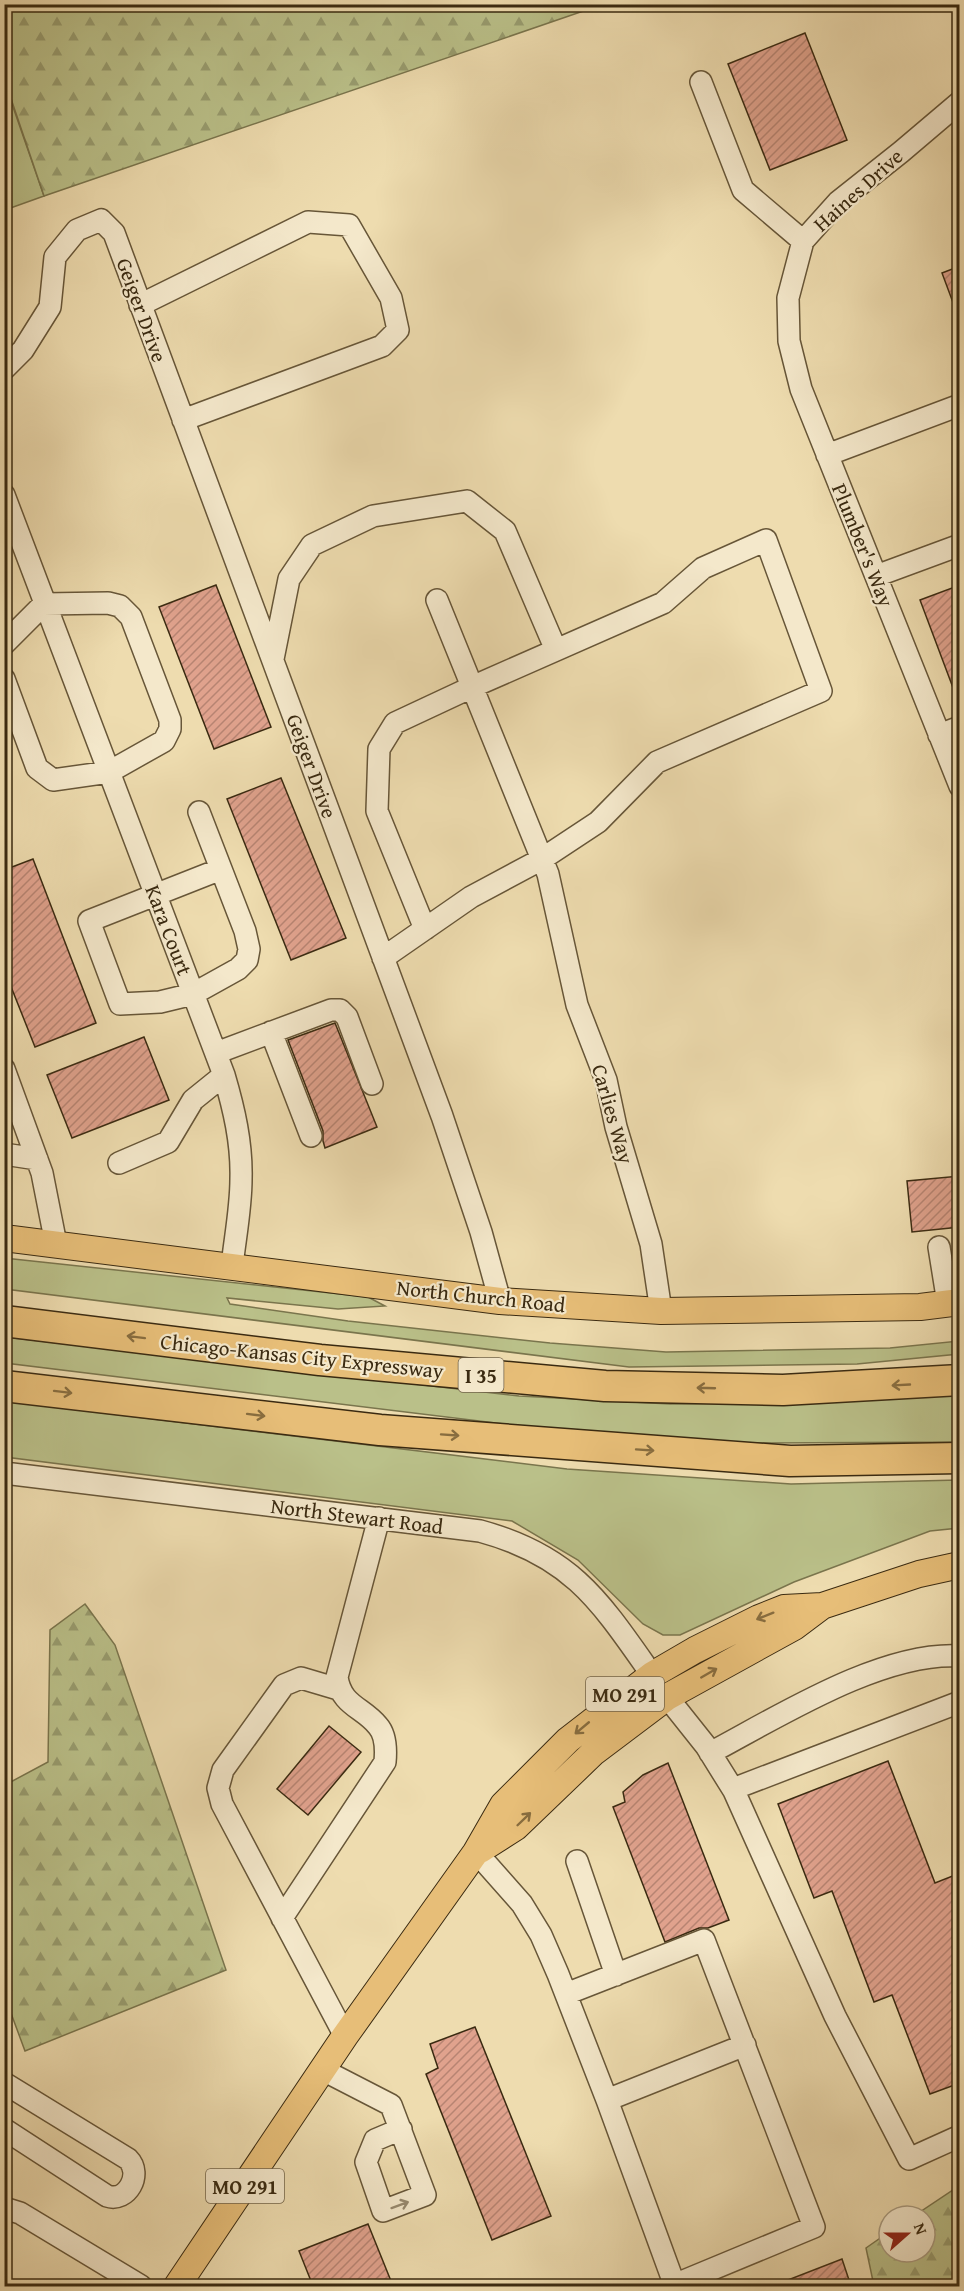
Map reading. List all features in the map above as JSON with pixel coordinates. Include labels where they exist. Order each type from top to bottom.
[{"type":"highway","name":"Chicago-Kansas City Expressway","points":[[4,1321],[320,1360],[605,1386],[783,1390],[960,1380]]},
{"type":"highway","points":[[4,1386],[380,1430],[790,1461],[960,1458]]},
{"type":"main road","name":"North Church Road","points":[[4,1238],[500,1301],[661,1311],[920,1307],[954,1302]]},
{"type":"main road","name":"MO 291","points":[[177,2286],[345,2036],[476,1852],[503,1805],[532,1774],[588,1723],[652,1675],[695,1650],[759,1618],[784,1608],[822,1606],[919,1574],[960,1565]]},
{"type":"main road","name":"MO 291","points":[[476,1852],[516,1827],[594,1752],[667,1697],[794,1627],[822,1606]]},
{"type":"street","points":[[701,82],[743,190],[802,241]]},
{"type":"street","name":"Haines Drive","points":[[788,298],[802,241],[838,202],[960,102]]},
{"type":"street","name":"Geiger Drive","points":[[4,369],[23,350],[50,308],[54,257],[77,230],[101,220],[114,233],[442,1116],[481,1232],[500,1301]]},
{"type":"street","points":[[140,305],[308,222],[349,225],[391,298],[398,330],[382,346],[183,420]]},
{"type":"street","name":"Plumber's Way","points":[[788,298],[789,341],[799,379],[827,455],[960,786]]},
{"type":"street","points":[[827,455],[960,405]]},
{"type":"street","name":"Kara Court","points":[[4,495],[194,994],[234,1107],[240,1143],[242,1180],[232,1266]]},
{"type":"street","points":[[273,660],[289,579],[312,545],[373,516],[467,501],[505,531],[556,650]]},
{"type":"street","points":[[383,958],[471,897],[542,859],[598,822],[657,762],[821,691],[766,540],[704,568],[663,603],[395,723],[379,749],[377,811],[425,928]]},
{"type":"street","points":[[876,576],[960,545]]},
{"type":"street","name":"Carlies Way","points":[[437,600],[548,874],[577,1005],[606,1080],[616,1127],[651,1245],[661,1311]]},
{"type":"street","points":[[4,644],[45,604],[108,603],[120,606],[131,617],[170,720],[170,729],[164,741],[109,772],[54,780],[37,768],[4,679]]},
{"type":"street","points":[[939,735],[960,727]]},
{"type":"street","points":[[199,812],[245,931],[249,949],[247,960],[238,969],[194,994],[160,1002],[120,1004],[88,921],[221,869]]},
{"type":"street","points":[[216,1053],[331,1010],[340,1010],[348,1017],[372,1084]]},
{"type":"street","points":[[271,1032],[311,1136]]},
{"type":"street","points":[[4,1069],[42,1173],[56,1244]]},
{"type":"street","points":[[119,1163],[168,1142],[193,1100],[224,1075]]},
{"type":"street","points":[[4,1154],[37,1159]]},
{"type":"street","points":[[939,1247],[954,1302]]},
{"type":"street","name":"North Stewart Road","points":[[4,1473],[379,1518],[480,1531],[509,1538],[560,1565],[583,1584],[621,1631],[652,1675]]},
{"type":"street","points":[[282,1918],[385,1762],[386,1749],[379,1727],[351,1704],[338,1689],[336,1677],[379,1518]]},
{"type":"street","points":[[711,1753],[813,1699],[886,1666],[946,1655],[960,1656]]},
{"type":"street","points":[[338,1689],[302,1678],[284,1686],[224,1770],[218,1788],[222,1804],[345,2036]]},
{"type":"street","points":[[667,1697],[711,1753],[733,1789],[835,2016],[909,2160],[960,2136]]},
{"type":"street","points":[[733,1789],[960,1702]]},
{"type":"street","points":[[476,1852],[522,1904],[541,1935],[607,2100],[675,2286],[814,2227],[704,1940],[566,1994]]},
{"type":"street","points":[[577,1861],[615,1975]]},
{"type":"street","points":[[607,2100],[745,2045]]},
{"type":"street","points":[[323,2070],[391,2105],[425,2195],[383,2211],[366,2162],[375,2140],[400,2129]]},
{"type":"street","points":[[4,2084],[128,2159],[133,2164],[134,2179],[121,2196],[114,2199],[4,2128]]},
{"type":"street","points":[[4,2208],[20,2213],[141,2286]]},
{"type":"green space","points":[[18,4],[601,5],[44,196],[5,81],[5,9]]},
{"type":"green space","points":[[4,81],[44,196],[5,210],[4,210]]},
{"type":"green space","points":[[4,1258],[368,1297],[385,1306],[338,1309],[227,1298],[230,1304],[348,1321],[550,1343],[666,1352],[890,1348],[959,1341],[959,1354],[857,1364],[629,1367],[5,1289]]},
{"type":"green space","points":[[5,1337],[519,1396],[670,1404],[834,1402],[959,1394],[959,1442],[746,1443],[601,1436],[5,1363]]},
{"type":"green space","points":[[5,1401],[567,1469],[791,1484],[959,1480],[959,1528],[930,1531],[794,1582],[680,1635],[663,1635],[643,1624],[578,1560],[512,1521],[5,1457]]},
{"type":"green space","points":[[85,1604],[115,1645],[226,1970],[25,2051],[5,1997],[5,1785],[48,1762],[50,1630]]},
{"type":"green space","points":[[959,2186],[959,2286],[874,2286],[866,2248],[877,2240],[877,2264],[937,2264],[937,2204],[932,2204]]},
{"type":"building","points":[[805,33],[847,140],[770,170],[728,64]]},
{"type":"building","points":[[960,266],[960,316],[958,316],[942,273]]},
{"type":"building","points":[[216,585],[271,727],[214,749],[159,607]]},
{"type":"building","points":[[960,585],[960,701],[958,701],[920,600]]},
{"type":"building","points":[[281,778],[346,938],[291,960],[227,799]]},
{"type":"building","points":[[33,859],[96,1023],[35,1047],[4,969],[4,870]]},
{"type":"building","points":[[335,1023],[377,1127],[325,1148],[323,1131],[288,1040]]},
{"type":"building","points":[[144,1037],[169,1100],[72,1138],[47,1075]]},
{"type":"building","points":[[960,1176],[960,1227],[912,1232],[907,1181]]},
{"type":"building","points":[[329,1726],[361,1752],[308,1815],[277,1789]]},
{"type":"building","points":[[888,1761],[935,1883],[960,1873],[960,2083],[930,2094],[892,1995],[874,2002],[832,1891],[814,1898],[778,1804]]},
{"type":"building","points":[[668,1763],[729,1920],[708,1928],[699,1928],[665,1942],[613,1807],[625,1802],[623,1792],[643,1775]]},
{"type":"building","points":[[475,2027],[551,2216],[492,2240],[426,2074],[438,2068],[430,2044]]},
{"type":"building","points":[[368,2224],[393,2286],[313,2286],[299,2251]]},
{"type":"building","points":[[842,2259],[851,2286],[775,2286],[775,2285]]}]
